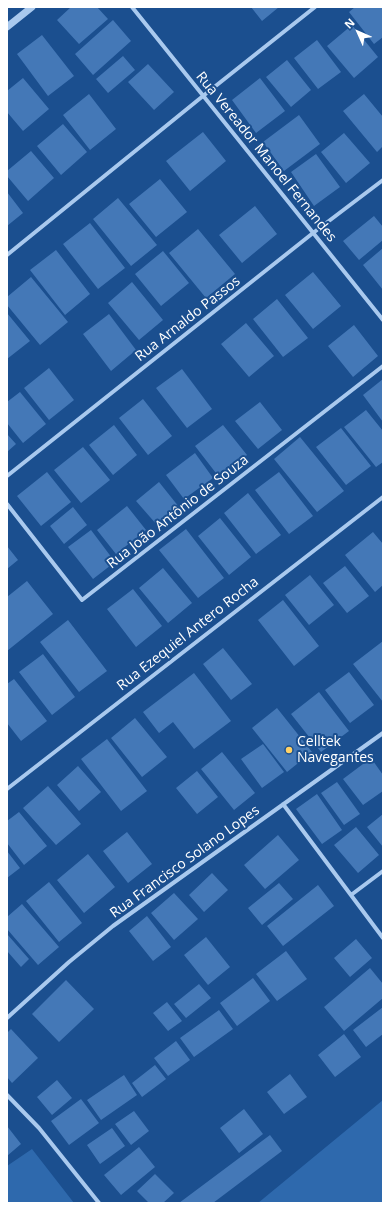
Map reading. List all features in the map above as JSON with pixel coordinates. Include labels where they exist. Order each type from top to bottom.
[{"type":"street","points":[[7,27],[32,7]]},
{"type":"street","name":"Rua Vereador Manoel Fernandes","points":[[132,7],[383,320]]},
{"type":"street","points":[[7,255],[315,7]]},
{"type":"street","name":"Rua Arnaldo Passos","points":[[7,476],[313,233],[383,180]]},
{"type":"street","name":"Rua João Antônio de Souza","points":[[7,504],[82,600],[383,366]]},
{"type":"street","name":"Rua Ezequiel Antero Rocha","points":[[7,789],[383,497]]},
{"type":"street","name":"Rua Francisco Solano Lopes","points":[[7,1018],[69,962],[113,926],[383,733]]},
{"type":"street","points":[[284,804],[383,938]]},
{"type":"street","points":[[351,895],[383,871]]},
{"type":"street","points":[[7,1094],[39,1128],[99,1203]]},
{"type":"shaded area","points":[[383,1100],[383,1203],[258,1203]]},
{"type":"shaded area","points":[[32,1149],[74,1203],[7,1203],[7,1166]]},
{"type":"building","points":[[71,7],[97,7],[108,19],[79,44],[57,20]]},
{"type":"building","points":[[251,7],[279,7],[262,21]]},
{"type":"building","points":[[355,7],[383,7],[383,37],[374,44],[349,12]]},
{"type":"building","points":[[113,20],[131,41],[93,75],[75,54]]},
{"type":"building","points":[[352,25],[378,57],[354,78],[327,46]]},
{"type":"building","points":[[42,35],[74,76],[48,96],[17,54]]},
{"type":"building","points":[[317,40],[341,72],[318,89],[294,58]]},
{"type":"building","points":[[123,56],[135,70],[108,93],[96,79]]},
{"type":"building","points":[[287,60],[311,90],[291,107],[266,77]]},
{"type":"building","points":[[148,64],[174,92],[154,110],[128,82]]},
{"type":"building","points":[[23,78],[49,109],[23,131],[7,112],[7,91]]},
{"type":"building","points":[[260,78],[285,111],[256,133],[232,100]]},
{"type":"building","points":[[89,94],[116,129],[90,150],[63,115]]},
{"type":"building","points":[[364,94],[383,117],[383,146],[377,152],[343,111]]},
{"type":"building","points":[[299,115],[320,144],[284,171],[263,142]]},
{"type":"building","points":[[63,124],[87,152],[61,175],[37,146]]},
{"type":"building","points":[[203,132],[226,161],[190,191],[166,161]]},
{"type":"building","points":[[344,133],[370,163],[346,183],[321,152]]},
{"type":"building","points":[[31,151],[54,178],[28,201],[7,176],[7,171]]},
{"type":"building","points":[[316,154],[340,187],[314,206],[291,172]]},
{"type":"building","points":[[160,179],[187,212],[156,237],[129,204]]},
{"type":"building","points":[[7,192],[23,213],[7,226]]},
{"type":"building","points":[[118,198],[157,245],[131,266],[93,219]]},
{"type":"building","points":[[255,206],[277,234],[242,263],[219,235]]},
{"type":"building","points":[[374,216],[383,227],[383,240],[359,260],[343,241]]},
{"type":"building","points":[[90,223],[125,268],[98,289],[63,244]]},
{"type":"building","points":[[198,229],[235,274],[206,298],[169,253]]},
{"type":"building","points":[[383,248],[383,290],[363,265]]},
{"type":"building","points":[[56,250],[90,294],[65,315],[30,270]]},
{"type":"building","points":[[163,251],[189,283],[161,306],[135,274]]},
{"type":"building","points":[[313,272],[341,306],[313,329],[285,295]]},
{"type":"building","points":[[31,277],[68,322],[40,345],[7,305],[7,297]]},
{"type":"building","points":[[132,282],[163,320],[139,340],[108,303]]},
{"type":"building","points":[[277,299],[308,338],[283,357],[253,319]]},
{"type":"building","points":[[7,313],[30,341],[7,359]]},
{"type":"building","points":[[109,314],[136,350],[111,371],[83,334]]},
{"type":"building","points":[[246,323],[274,356],[249,377],[221,344]]},
{"type":"building","points":[[354,325],[378,356],[353,377],[328,346]]},
{"type":"building","points":[[49,368],[74,400],[49,420],[24,388]]},
{"type":"building","points":[[182,369],[212,409],[187,428],[156,388]]},
{"type":"building","points":[[383,379],[383,422],[363,395]]},
{"type":"building","points":[[20,392],[46,424],[23,443],[7,423],[7,402]]},
{"type":"building","points":[[143,399],[172,436],[148,455],[119,418]]},
{"type":"building","points":[[260,402],[282,430],[258,449],[235,421]]},
{"type":"building","points":[[366,410],[383,431],[383,462],[376,467],[344,427]]},
{"type":"building","points":[[114,425],[137,455],[113,475],[89,445]]},
{"type":"building","points":[[223,425],[247,455],[219,477],[195,446]]},
{"type":"building","points":[[341,428],[371,466],[346,485],[316,447]]},
{"type":"building","points":[[7,434],[16,444],[7,452]]},
{"type":"building","points":[[300,437],[344,491],[317,512],[274,459]]},
{"type":"building","points":[[83,447],[110,480],[81,503],[54,470]]},
{"type":"building","points":[[195,453],[213,478],[184,499],[166,475]]},
{"type":"building","points":[[47,472],[71,502],[41,526],[17,496]]},
{"type":"building","points":[[279,472],[313,516],[289,534],[255,490]]},
{"type":"building","points":[[159,482],[179,507],[157,525],[136,501]]},
{"type":"building","points":[[248,493],[281,535],[256,554],[224,513]]},
{"type":"building","points":[[127,506],[146,530],[116,554],[97,530]]},
{"type":"building","points":[[73,507],[87,525],[64,544],[50,526]]},
{"type":"building","points":[[220,518],[251,557],[229,575],[198,536]]},
{"type":"building","points":[[186,529],[224,578],[198,598],[159,550]]},
{"type":"building","points":[[91,530],[115,562],[93,579],[68,547]]},
{"type":"building","points":[[373,532],[383,544],[383,585],[375,592],[345,555]]},
{"type":"building","points":[[7,546],[18,560],[7,569]]},
{"type":"building","points":[[345,566],[369,596],[347,613],[323,583]]},
{"type":"building","points":[[163,568],[192,603],[168,623],[139,588]]},
{"type":"building","points":[[310,575],[334,605],[309,625],[285,595]]},
{"type":"building","points":[[27,581],[53,614],[7,651],[7,597]]},
{"type":"building","points":[[133,589],[162,626],[136,647],[107,609]]},
{"type":"building","points":[[283,600],[319,646],[294,666],[258,620]]},
{"type":"building","points":[[68,620],[107,671],[79,692],[40,642]]},
{"type":"building","points":[[383,641],[383,702],[353,664]]},
{"type":"building","points":[[223,648],[252,684],[231,700],[203,664]]},
{"type":"building","points":[[43,654],[75,697],[52,715],[19,672]]},
{"type":"building","points":[[349,672],[374,705],[350,723],[325,690]]},
{"type":"building","points":[[194,673],[231,721],[194,749],[173,722],[159,733],[143,712]]},
{"type":"building","points":[[14,679],[47,721],[21,741],[7,723],[7,684]]},
{"type":"building","points":[[319,692],[349,731],[321,752],[291,714]]},
{"type":"building","points":[[277,708],[312,752],[287,772],[252,728]]},
{"type":"building","points":[[135,718],[167,757],[142,777],[111,738]]},
{"type":"building","points":[[107,739],[147,791],[121,811],[81,759]]},
{"type":"building","points":[[263,744],[284,772],[262,788],[241,759]]},
{"type":"building","points":[[222,752],[255,793],[234,810],[201,769]]},
{"type":"building","points":[[371,758],[383,775],[383,791],[363,805],[343,779]]},
{"type":"building","points":[[78,766],[101,792],[79,811],[57,785]]},
{"type":"building","points":[[197,771],[218,797],[197,814],[176,788]]},
{"type":"building","points":[[337,782],[360,814],[344,825],[321,793]]},
{"type":"building","points":[[48,786],[81,824],[56,845],[23,808]]},
{"type":"building","points":[[317,794],[342,830],[322,844],[296,809]]},
{"type":"building","points":[[19,812],[47,846],[24,865],[7,843],[7,821]]},
{"type":"building","points":[[383,814],[383,847],[367,827]]},
{"type":"building","points":[[356,827],[379,855],[358,873],[334,845]]},
{"type":"building","points":[[127,832],[152,864],[128,883],[103,851]]},
{"type":"building","points":[[278,835],[299,860],[265,889],[244,865]]},
{"type":"building","points":[[7,851],[20,868],[7,878]]},
{"type":"building","points":[[88,854],[115,887],[84,913],[57,880]]},
{"type":"building","points":[[212,873],[228,890],[204,912],[189,895]]},
{"type":"building","points":[[49,882],[82,923],[59,942],[26,901]]},
{"type":"building","points":[[279,883],[293,899],[262,925],[248,908]]},
{"type":"building","points":[[318,885],[334,906],[283,946],[267,926]]},
{"type":"building","points":[[174,893],[198,919],[174,940],[151,913]]},
{"type":"building","points":[[22,904],[59,947],[38,965],[7,929],[7,917]]},
{"type":"building","points":[[147,916],[171,947],[153,961],[129,931]]},
{"type":"building","points":[[7,934],[29,959],[21,967],[7,951]]},
{"type":"building","points":[[206,937],[230,967],[208,985],[184,955]]},
{"type":"building","points":[[356,939],[372,958],[350,977],[334,958]]},
{"type":"building","points":[[286,951],[307,979],[277,1001],[256,974]]},
{"type":"building","points":[[370,968],[383,984],[383,998],[344,1031],[324,1007]]},
{"type":"building","points":[[253,978],[270,1001],[237,1026],[220,1003]]},
{"type":"building","points":[[66,980],[94,1009],[59,1042],[32,1014]]},
{"type":"building","points":[[199,984],[211,998],[186,1018],[174,1004]]},
{"type":"building","points":[[167,1002],[182,1021],[168,1031],[153,1013]]},
{"type":"building","points":[[383,1007],[383,1034],[366,1047],[353,1030]]},
{"type":"building","points":[[219,1010],[233,1029],[194,1057],[180,1038]]},
{"type":"building","points":[[11,1029],[38,1058],[12,1083],[7,1077],[7,1033]]},
{"type":"building","points":[[344,1034],[361,1057],[335,1077],[318,1055]]},
{"type":"building","points":[[176,1041],[190,1060],[168,1076],[154,1058]]},
{"type":"building","points":[[155,1065],[166,1079],[142,1097],[132,1083]]},
{"type":"building","points":[[290,1074],[307,1097],[284,1114],[267,1092]]},
{"type":"building","points":[[124,1075],[137,1095],[101,1120],[87,1100]]},
{"type":"building","points":[[57,1080],[72,1098],[52,1115],[37,1097]]},
{"type":"building","points":[[81,1099],[99,1123],[69,1145],[51,1121]]},
{"type":"building","points":[[244,1109],[263,1134],[239,1153],[220,1128]]},
{"type":"building","points":[[134,1111],[149,1131],[131,1145],[115,1124]]},
{"type":"building","points":[[7,1126],[21,1144],[7,1156]]},
{"type":"building","points":[[112,1128],[125,1146],[100,1164],[87,1145]]},
{"type":"building","points":[[270,1135],[282,1151],[213,1203],[179,1203]]},
{"type":"building","points":[[139,1147],[155,1167],[121,1195],[104,1175]]},
{"type":"building","points":[[155,1174],[174,1193],[163,1203],[149,1203],[137,1191]]},
{"type":"place","name":"Celltek Navegantes","points":[[289,750]]}]
